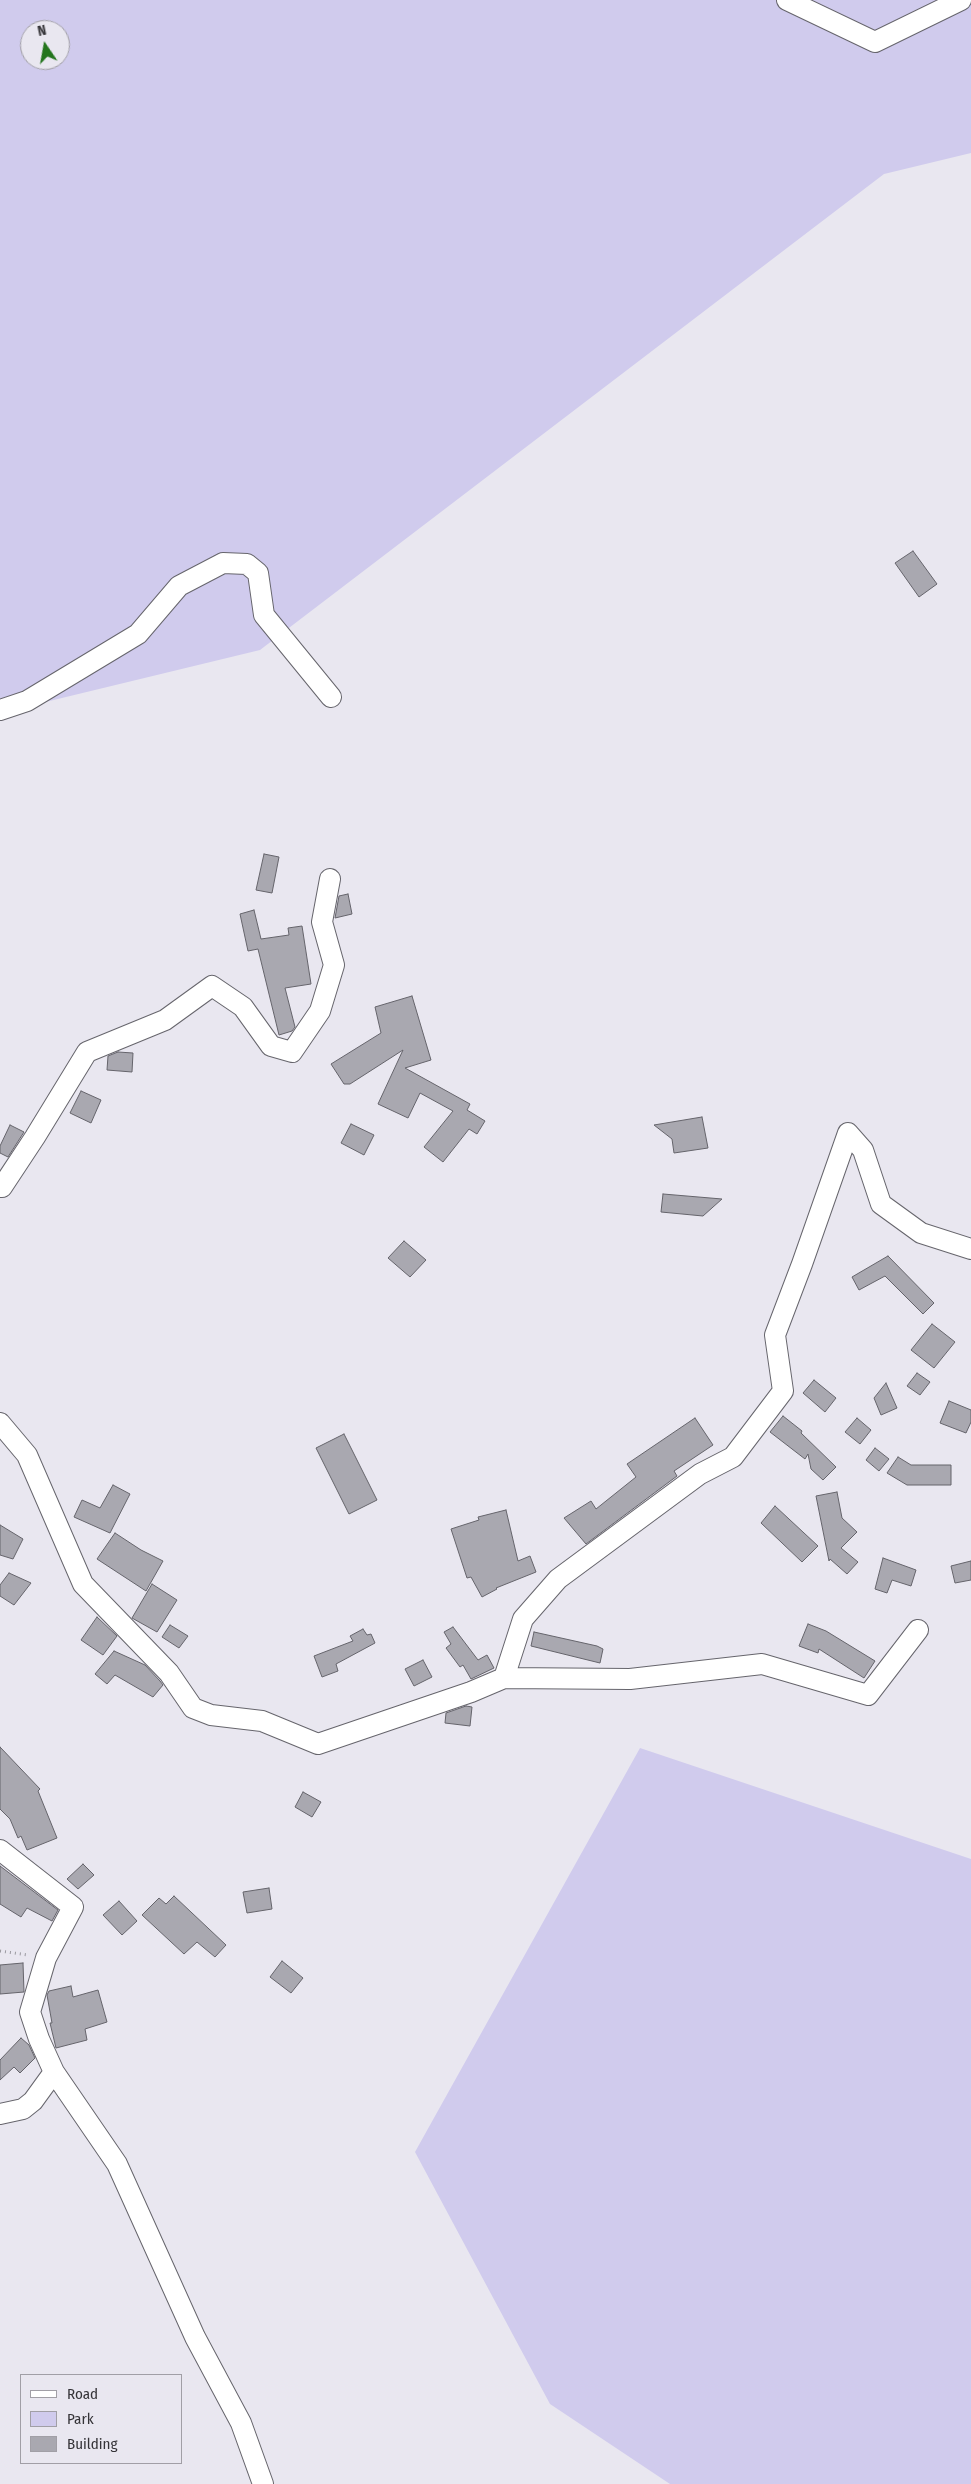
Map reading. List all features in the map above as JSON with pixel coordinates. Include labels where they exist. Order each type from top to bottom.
[{"type":"street","points":[[787,0],[875,42],[961,0]]},
{"type":"street","points":[[0,710],[27,701],[138,634],[179,586],[223,562],[247,564],[258,573],[264,614],[330,697]]},
{"type":"street","points":[[0,1187],[2,1187],[35,1137],[87,1052],[165,1020],[212,986],[243,1007],[271,1046],[292,1052],[320,1011],[334,965],[322,922],[330,879]]},
{"type":"street","points":[[504,1678],[523,1619],[558,1580],[700,1474],[733,1457],[783,1391],[775,1335],[848,1133],[863,1150],[881,1204],[921,1234],[971,1250]]},
{"type":"street","points":[[0,1423],[27,1455],[83,1584],[169,1673],[193,1708],[211,1715],[262,1721],[318,1744],[471,1692],[504,1678],[630,1679],[762,1664],[868,1695],[918,1630]]},
{"type":"street","points":[[0,1850],[74,1907],[46,1958],[30,2012],[39,2039],[54,2072],[117,2164],[194,2337],[241,2423],[263,2484]]},
{"type":"street","points":[[0,2114],[23,2109],[34,2101],[54,2072]]},
{"type":"path","points":[[0,1951],[46,1958]]},
{"type":"green space","points":[[0,0],[971,0],[971,153],[884,174],[260,650],[0,713]]},
{"type":"green space","points":[[640,1748],[971,1859],[971,2484],[670,2484],[550,2404],[415,2152]]},
{"type":"building","points":[[913,551],[937,584],[919,597],[895,563]]},
{"type":"building","points":[[264,854],[279,857],[272,893],[256,890]]},
{"type":"building","points":[[348,894],[352,914],[335,918],[339,896]]},
{"type":"building","points":[[254,910],[261,939],[289,935],[288,928],[302,926],[311,984],[285,988],[295,1027],[292,1031],[279,1035],[258,949],[248,951],[240,914]]},
{"type":"building","points":[[412,996],[431,1060],[405,1068],[470,1104],[467,1110],[485,1121],[477,1134],[469,1129],[443,1162],[424,1147],[453,1111],[420,1093],[408,1118],[378,1104],[403,1050],[350,1084],[344,1084],[331,1064],[381,1033],[375,1007]]},
{"type":"building","points":[[118,1052],[133,1053],[132,1072],[107,1070],[108,1056]]},
{"type":"building","points":[[81,1091],[101,1100],[91,1123],[70,1113]]},
{"type":"building","points":[[702,1117],[708,1148],[674,1153],[672,1139],[654,1125]]},
{"type":"building","points":[[351,1124],[374,1135],[364,1155],[341,1143]]},
{"type":"building","points":[[10,1125],[24,1132],[8,1157],[0,1153],[0,1146]]},
{"type":"building","points":[[663,1194],[722,1199],[703,1216],[661,1212]]},
{"type":"building","points":[[404,1241],[426,1260],[410,1277],[388,1258]]},
{"type":"building","points":[[888,1256],[934,1303],[923,1314],[885,1276],[859,1290],[852,1277]]},
{"type":"building","points":[[932,1324],[955,1342],[934,1368],[911,1350]]},
{"type":"building","points":[[917,1373],[930,1382],[920,1395],[907,1386]]},
{"type":"building","points":[[814,1380],[836,1398],[825,1412],[803,1393]]},
{"type":"building","points":[[886,1383],[897,1408],[881,1415],[874,1398]]},
{"type":"building","points":[[949,1401],[971,1410],[971,1422],[966,1433],[940,1423]]},
{"type":"building","points":[[783,1416],[802,1431],[801,1433],[836,1467],[823,1480],[811,1469],[808,1454],[805,1459],[770,1432]]},
{"type":"building","points":[[695,1418],[713,1445],[674,1471],[677,1476],[586,1544],[564,1518],[591,1501],[596,1509],[636,1477],[627,1464]]},
{"type":"building","points":[[857,1418],[871,1430],[860,1444],[845,1432]]},
{"type":"building","points":[[344,1434],[377,1500],[349,1514],[316,1448]]},
{"type":"building","points":[[875,1448],[889,1459],[879,1471],[866,1460]]},
{"type":"building","points":[[898,1457],[911,1465],[951,1465],[951,1485],[907,1485],[887,1473]]},
{"type":"building","points":[[113,1485],[130,1494],[110,1533],[74,1517],[82,1500],[100,1508]]},
{"type":"building","points":[[837,1492],[842,1518],[857,1532],[841,1548],[858,1562],[847,1574],[830,1559],[829,1561],[816,1496]]},
{"type":"building","points":[[775,1506],[818,1546],[802,1562],[761,1523]]},
{"type":"building","points":[[506,1510],[518,1561],[530,1556],[536,1572],[496,1588],[482,1597],[471,1577],[467,1578],[451,1529],[479,1520],[478,1517]]},
{"type":"building","points":[[0,1525],[23,1539],[13,1559],[0,1555]]},
{"type":"building","points":[[115,1533],[141,1550],[163,1561],[146,1591],[97,1559]]},
{"type":"building","points":[[883,1558],[916,1570],[911,1586],[892,1580],[887,1593],[875,1589]]},
{"type":"building","points":[[971,1561],[971,1580],[955,1583],[951,1566]]},
{"type":"building","points":[[9,1573],[31,1583],[14,1605],[0,1596],[0,1585]]},
{"type":"building","points":[[152,1584],[177,1600],[157,1632],[132,1618]]},
{"type":"building","points":[[97,1617],[117,1636],[103,1655],[81,1640]]},
{"type":"building","points":[[808,1624],[826,1631],[875,1661],[864,1678],[819,1649],[818,1653],[799,1646]]},
{"type":"building","points":[[170,1625],[188,1636],[179,1648],[162,1637]]},
{"type":"building","points":[[453,1627],[478,1660],[487,1655],[494,1668],[471,1679],[463,1665],[460,1667],[446,1648],[451,1644],[444,1632]]},
{"type":"building","points":[[363,1629],[367,1635],[371,1634],[375,1643],[336,1664],[338,1671],[322,1677],[314,1656],[353,1641],[350,1636]]},
{"type":"building","points":[[534,1632],[597,1646],[603,1649],[600,1663],[531,1646]]},
{"type":"building","points":[[114,1651],[145,1665],[160,1681],[163,1685],[153,1697],[115,1675],[107,1684],[95,1674]]},
{"type":"building","points":[[423,1660],[432,1677],[414,1686],[405,1669]]},
{"type":"building","points":[[466,1706],[472,1707],[470,1726],[445,1723],[446,1713]]},
{"type":"building","points":[[0,1747],[40,1789],[38,1791],[57,1838],[27,1850],[21,1836],[18,1838],[10,1819],[0,1809]]},
{"type":"building","points":[[303,1792],[321,1802],[312,1817],[295,1807]]},
{"type":"building","points":[[83,1864],[94,1875],[78,1889],[67,1879]]},
{"type":"building","points":[[0,1866],[58,1910],[52,1921],[27,1908],[21,1917],[0,1904]]},
{"type":"building","points":[[269,1888],[272,1909],[247,1913],[243,1892]]},
{"type":"building","points":[[174,1896],[226,1945],[215,1957],[197,1942],[184,1954],[142,1915],[159,1898],[166,1904]]},
{"type":"building","points":[[119,1901],[137,1921],[122,1935],[103,1915]]},
{"type":"building","points":[[282,1961],[303,1978],[291,1993],[270,1977]]},
{"type":"building","points":[[23,1963],[24,1992],[0,1994],[0,1965]]},
{"type":"building","points":[[71,1986],[73,1997],[98,1990],[107,2022],[85,2029],[87,2040],[56,2048],[50,2023],[52,2023],[47,1995],[49,1991]]},
{"type":"building","points":[[21,2038],[29,2045],[35,2058],[20,2073],[14,2067],[0,2080],[0,2060]]}]
